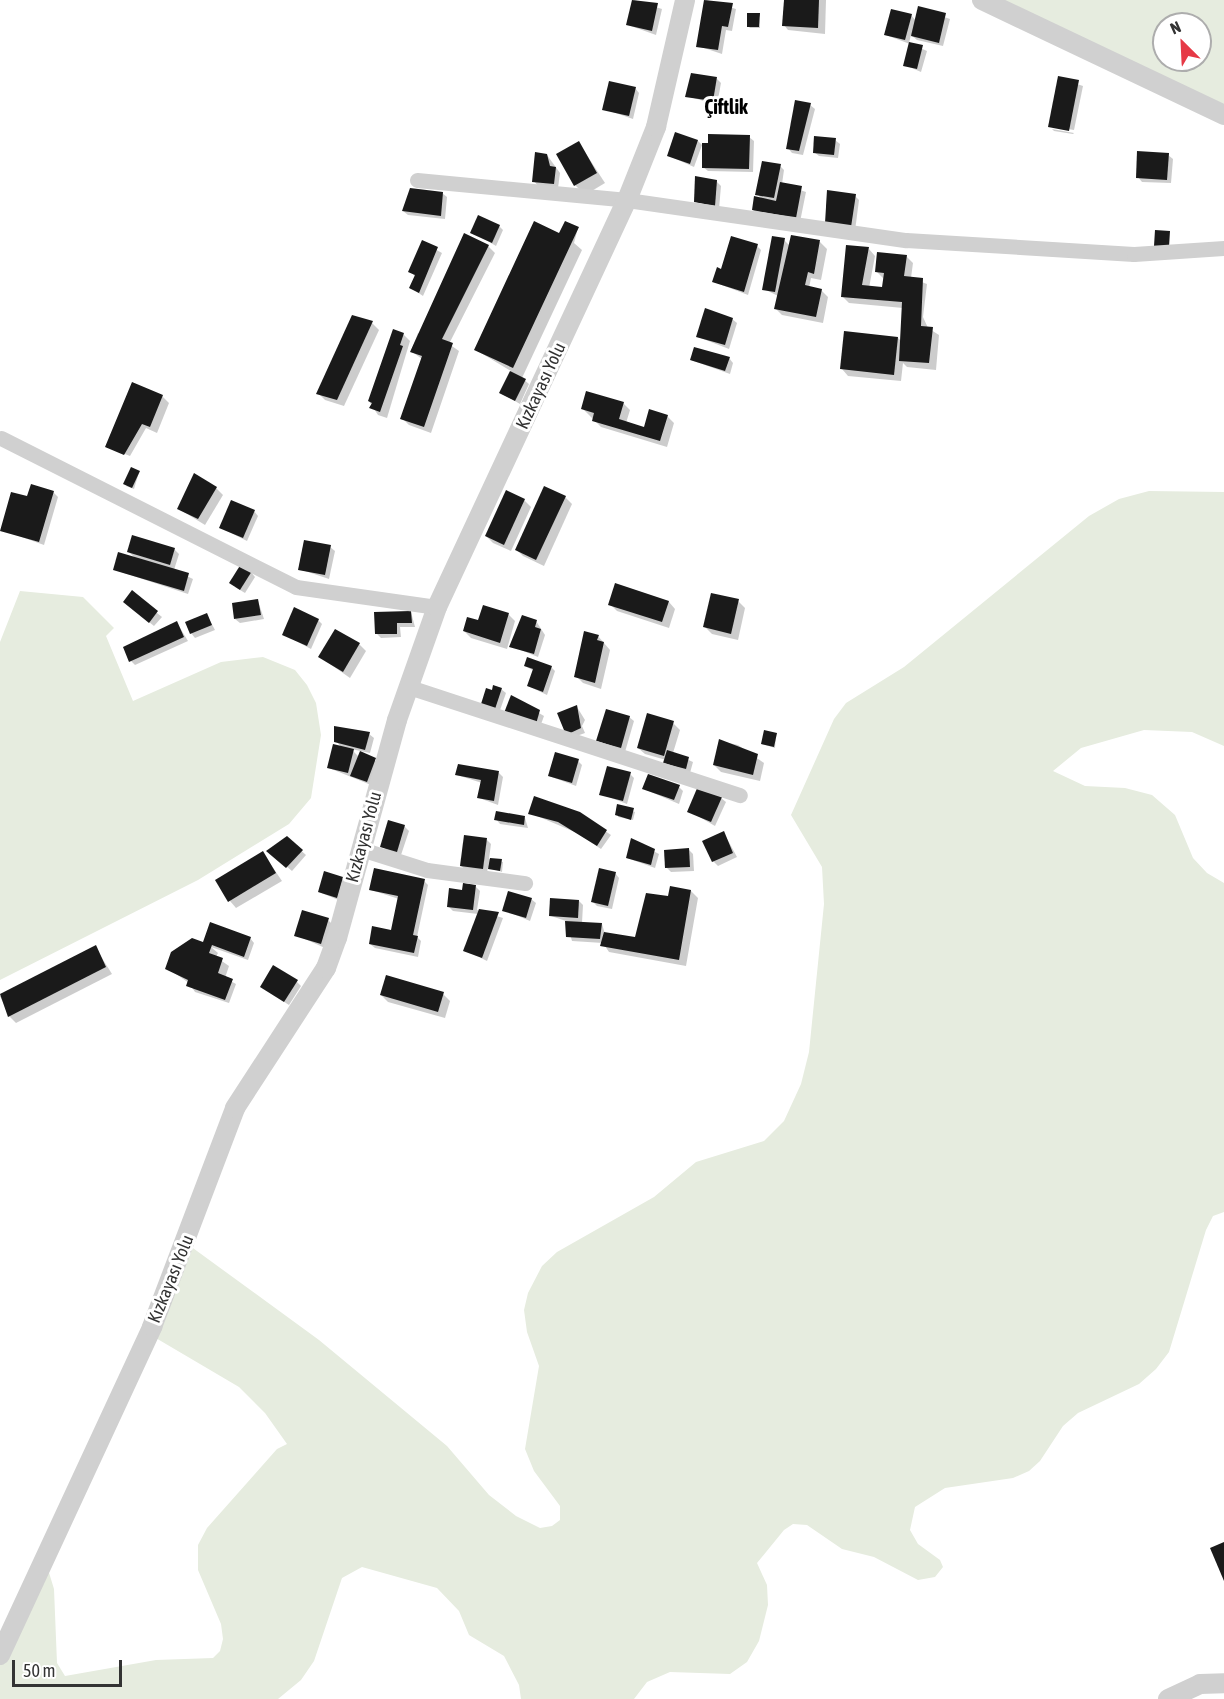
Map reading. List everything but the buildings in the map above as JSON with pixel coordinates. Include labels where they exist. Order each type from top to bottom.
[{"type":"street","name":"Kızkayası Yolu","points":[[0,1655],[152,1327],[235,1108],[249,1081],[313,993],[326,968],[409,687],[437,607],[627,200],[656,127],[685,0]]},
{"type":"street","points":[[982,0],[1224,115]]},
{"type":"street","points":[[417,180],[627,200],[906,240],[1134,254],[1224,249]]},
{"type":"street","points":[[1,438],[296,587],[437,607]]},
{"type":"street","points":[[409,687],[740,795]]},
{"type":"street","points":[[361,849],[427,870],[525,883]]},
{"type":"street","points":[[1168,1699],[1200,1684],[1224,1683]]},
{"type":"shaded area","points":[[982,0],[1224,0],[1224,115]]},
{"type":"shaded area","points":[[1149,491],[1224,492],[1224,746],[1192,732],[1144,730],[1081,748],[1053,771],[1085,786],[1125,788],[1152,795],[1175,815],[1193,858],[1207,873],[1224,883],[1224,1212],[1213,1216],[1206,1230],[1169,1352],[1156,1369],[1139,1384],[1078,1413],[1063,1426],[1040,1461],[1029,1471],[1013,1478],[945,1488],[915,1507],[910,1530],[918,1544],[940,1560],[943,1567],[935,1577],[918,1580],[874,1557],[842,1549],[807,1525],[793,1524],[784,1530],[757,1563],[767,1585],[768,1605],[759,1641],[747,1662],[730,1674],[670,1672],[647,1682],[634,1699],[521,1699],[519,1685],[504,1656],[469,1635],[459,1611],[437,1588],[362,1567],[342,1578],[314,1661],[301,1680],[278,1699],[0,1699],[0,1655],[47,1566],[54,1589],[57,1663],[65,1676],[156,1660],[213,1658],[220,1651],[223,1639],[221,1624],[198,1570],[198,1545],[207,1528],[277,1449],[287,1444],[265,1413],[239,1387],[149,1334],[186,1243],[319,1340],[447,1446],[489,1495],[516,1516],[540,1528],[552,1526],[560,1520],[560,1506],[534,1471],[525,1449],[539,1366],[527,1332],[524,1310],[528,1293],[542,1266],[557,1252],[654,1197],[696,1162],[764,1141],[784,1121],[801,1084],[809,1052],[824,904],[822,867],[791,815],[834,719],[846,703],[904,667],[1089,516],[1119,499]]},
{"type":"shaded area","points":[[20,591],[83,597],[114,628],[106,636],[133,701],[221,662],[263,657],[295,670],[307,685],[316,703],[321,735],[311,798],[289,824],[198,880],[0,980],[0,642]]},
{"type":"district","name":"Çiftlik","points":[[726,106]]}]
